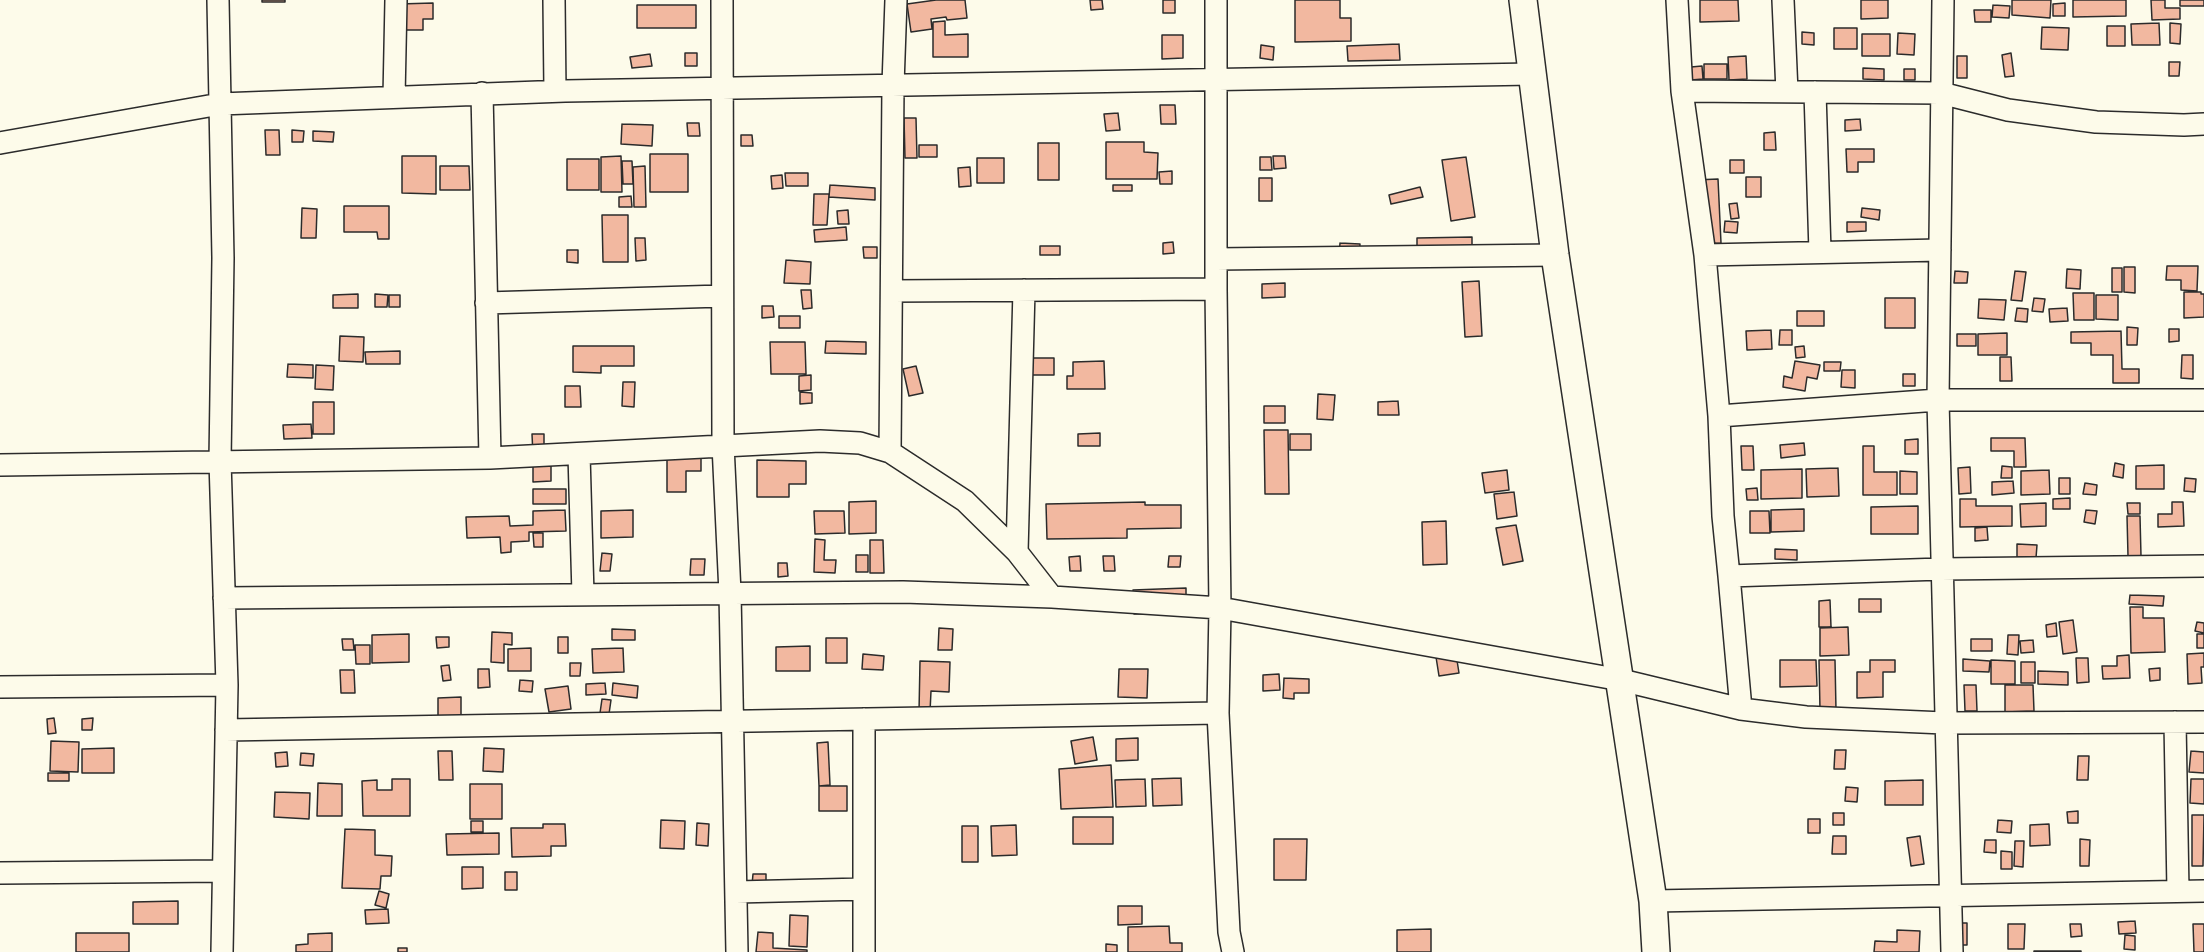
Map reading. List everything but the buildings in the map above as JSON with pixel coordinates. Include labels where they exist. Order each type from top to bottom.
[{"type":"main road","points":[[1523,0],[1556,255],[1653,901],[1656,952]]},
{"type":"street","points":[[218,0],[223,258],[219,461],[227,685],[222,952]]},
{"type":"street","points":[[394,97],[396,0]]},
{"type":"street","points":[[554,0],[555,91]]},
{"type":"street","points":[[722,0],[723,445],[730,593],[737,952]]},
{"type":"street","points":[[890,452],[893,85],[896,0]]},
{"type":"street","points":[[1216,0],[1216,289],[1220,608],[1218,713],[1228,920],[1233,952]]},
{"type":"street","points":[[1677,0],[1682,91],[1704,255],[1719,416],[1723,516],[1741,709]]},
{"type":"street","points":[[1783,0],[1787,92]]},
{"type":"street","points":[[1943,0],[1938,400],[1944,723],[1952,952]]},
{"type":"street","points":[[0,143],[220,104],[555,91],[1532,74]]},
{"type":"street","points":[[1682,91],[1941,93],[2008,110],[2096,122],[2204,124]]},
{"type":"street","points":[[1815,92],[1820,252]]},
{"type":"street","points":[[482,93],[490,458]]},
{"type":"street","points":[[1704,255],[1940,250]]},
{"type":"street","points":[[1216,259],[1556,255]]},
{"type":"street","points":[[892,291],[1216,289]]},
{"type":"street","points":[[1017,552],[1024,290]]},
{"type":"street","points":[[486,303],[722,296]]},
{"type":"street","points":[[1719,416],[1938,400],[2204,400]]},
{"type":"street","points":[[0,465],[490,458],[820,441],[860,443],[890,452],[965,501],[1017,552],[1052,597]]},
{"type":"street","points":[[579,454],[583,595]]},
{"type":"street","points":[[1729,576],[1941,569],[2204,566]]},
{"type":"street","points":[[224,598],[903,592],[1052,597],[1220,608],[1621,680],[1741,709],[1806,717],[1944,723],[2204,722]]},
{"type":"street","points":[[0,687],[227,685]]},
{"type":"street","points":[[226,730],[1218,713]]},
{"type":"street","points":[[864,719],[864,952]]},
{"type":"street","points":[[2175,722],[2178,891]]},
{"type":"street","points":[[0,873],[223,871]]},
{"type":"street","points":[[736,892],[864,889]]},
{"type":"street","points":[[1653,901],[2204,891]]}]
